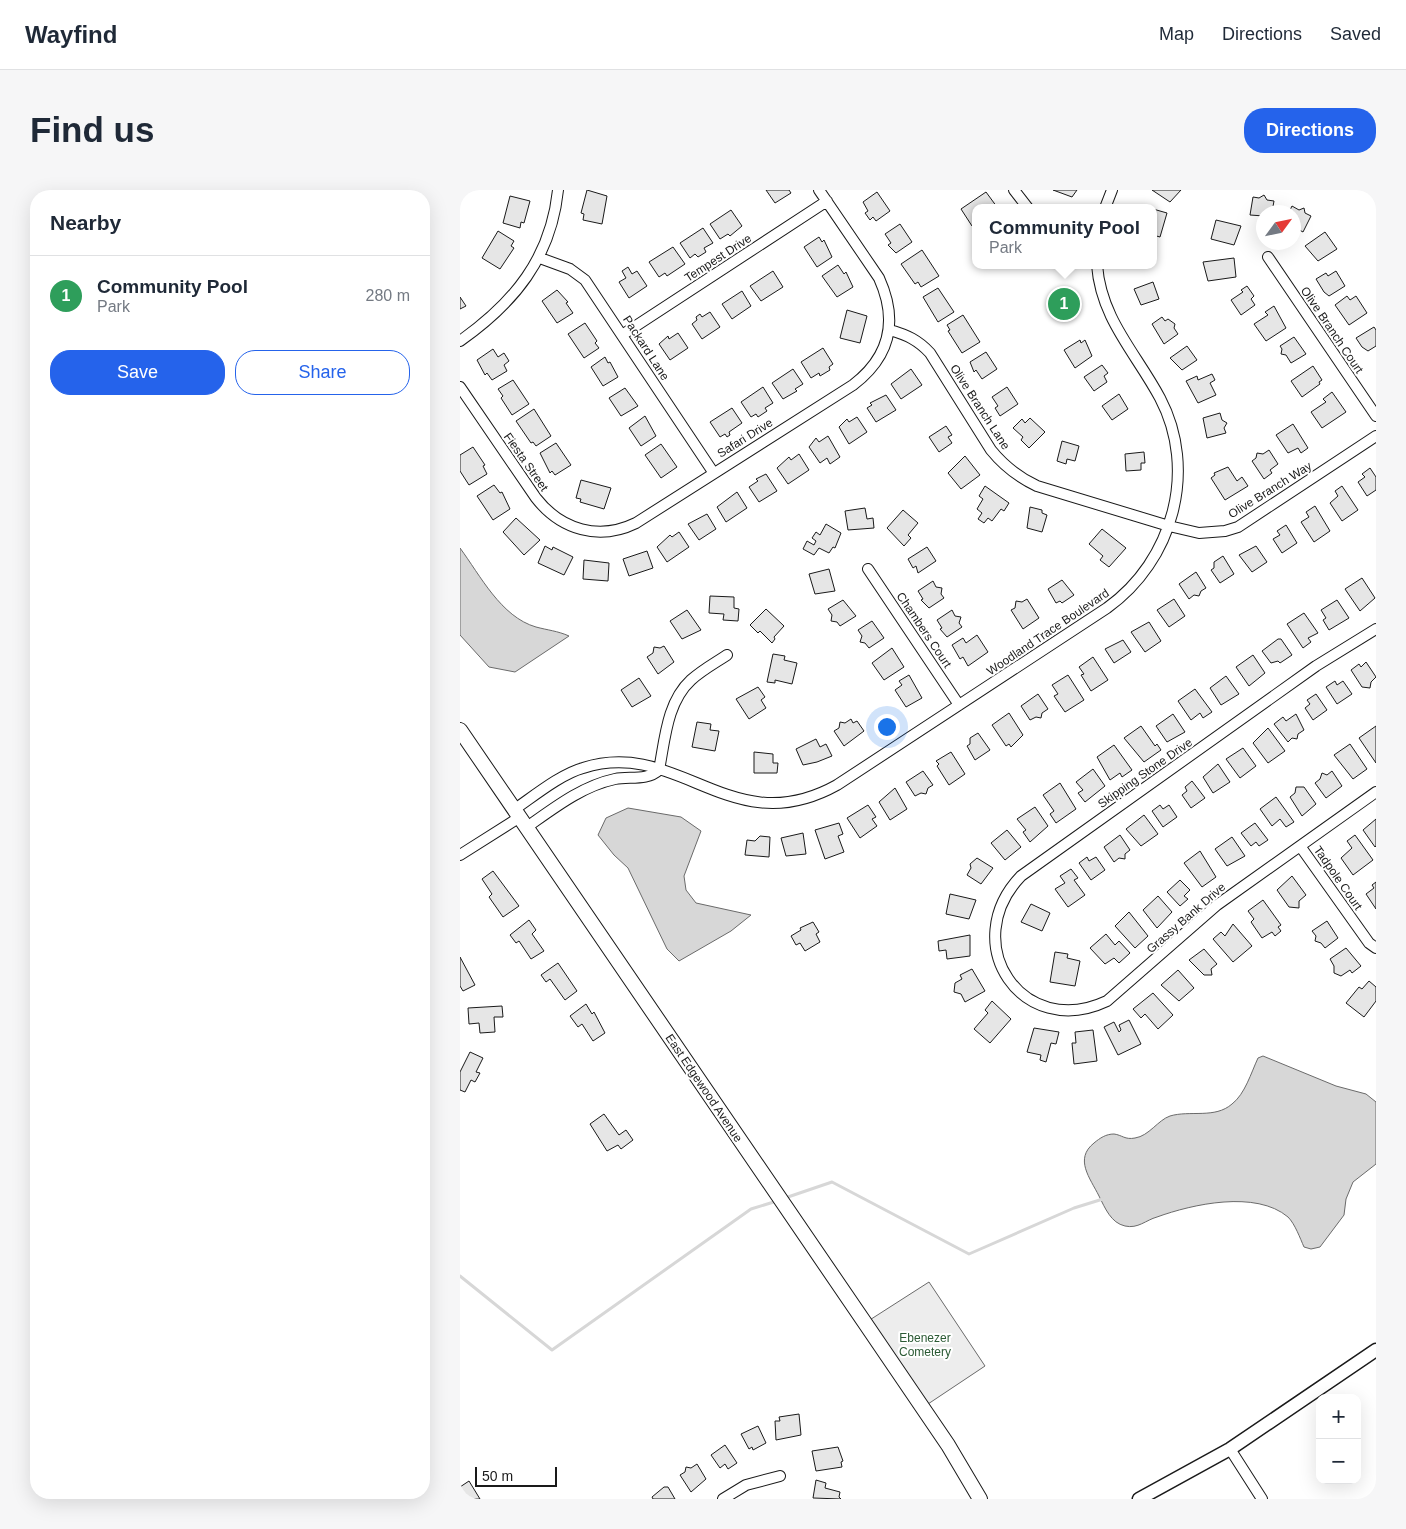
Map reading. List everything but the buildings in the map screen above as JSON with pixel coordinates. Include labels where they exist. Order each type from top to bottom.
[{"type":"main road","name":"East Edgewood Avenue","points":[[460,730],[948,1445],[980,1499]]},
{"type":"main road","name":"East Edgewood Avenue","points":[[948,1445],[992,1499]]},
{"type":"street","points":[[460,341],[492,317],[515,292],[540,258],[550,230],[558,190]]},
{"type":"street","points":[[819,190],[879,278],[886,294],[890,330]]},
{"type":"street","points":[[1014,190],[1025,204]]},
{"type":"street","points":[[1107,204],[1112,190]]},
{"type":"street","name":"Tempest Drive","points":[[622,335],[827,201]]},
{"type":"street","name":"Olive Branch Court","points":[[1268,257],[1376,416]]},
{"type":"street","name":"Packard Lane","points":[[540,258],[570,269],[585,280],[713,472]]},
{"type":"street","name":"Woodland Trace Boulevard","points":[[520,818],[580,768],[616,761],[640,762],[656,766],[659,770],[741,800],[770,804],[803,800],[837,785],[1123,596],[1136,583],[1154,559],[1169,526],[1177,486],[1177,458],[1172,430],[1161,400],[1110,317],[1098,269]]},
{"type":"street","name":"Safari Drive","points":[[588,531],[610,531],[631,525],[863,377],[878,359],[890,330]]},
{"type":"street","name":"Olive Branch Lane","points":[[890,330],[909,336],[925,348],[991,450],[1020,478],[1037,486],[1169,526]]},
{"type":"street","name":"Fiesta Street","points":[[460,387],[545,510],[571,527],[588,531]]},
{"type":"street","name":"Olive Branch Way","points":[[1169,526],[1210,534],[1238,526],[1376,436]]},
{"type":"street","name":"Chambers Court","points":[[868,569],[959,705]]},
{"type":"street","name":"Skipping Stone Drive","points":[[1006,978],[998,957],[995,942],[995,925],[1002,900],[1021,876],[1316,666],[1376,630]]},
{"type":"street","points":[[460,856],[520,818],[581,792],[616,779],[655,774],[659,770],[671,711],[680,694],[697,675],[727,655]]},
{"type":"street","name":"Grassy Bank Drive","points":[[1006,978],[1020,992],[1038,1004],[1058,1011],[1074,1012],[1091,1009],[1121,991],[1217,905],[1376,792]]},
{"type":"street","name":"Tadpole Court","points":[[1300,846],[1369,943],[1376,948]]},
{"type":"street","points":[[1156,1499],[1202,1471],[1230,1449],[1376,1350]]},
{"type":"street","points":[[1139,1499],[1166,1486],[1230,1449]]},
{"type":"street","points":[[1230,1449],[1262,1499]]},
{"type":"street","points":[[723,1499],[746,1484],[780,1476]]},
{"type":"shaded area","points":[[460,548],[492,594],[512,614],[536,627],[569,636],[515,672],[489,667],[460,635]]},
{"type":"shaded area","points":[[628,808],[681,817],[701,831],[684,876],[686,890],[696,903],[751,915],[731,931],[679,961],[667,949],[628,868],[614,855],[598,835],[606,818]]},
{"type":"shaded area","points":[[1263,1056],[1336,1086],[1366,1094],[1376,1102],[1376,1164],[1353,1182],[1346,1199],[1344,1215],[1320,1247],[1311,1249],[1304,1247],[1288,1217],[1275,1209],[1259,1204],[1224,1202],[1206,1204],[1172,1212],[1130,1227],[1116,1222],[1106,1210],[1088,1176],[1084,1162],[1088,1149],[1099,1139],[1108,1135],[1114,1134],[1129,1138],[1140,1137],[1170,1116],[1210,1113],[1225,1109],[1241,1095],[1258,1058]]},
{"type":"shaded area","name":"Ebenezer Cometery","points":[[929,1282],[985,1366],[922,1408],[865,1323]]},
{"type":"waterway","points":[[785,1198],[832,1182],[969,1254],[1074,1208],[1103,1199]]},
{"type":"waterway","points":[[460,1276],[552,1350],[751,1209],[777,1201]]},
{"type":"place","name":"Community Pool","points":[[1064,304]]}]
